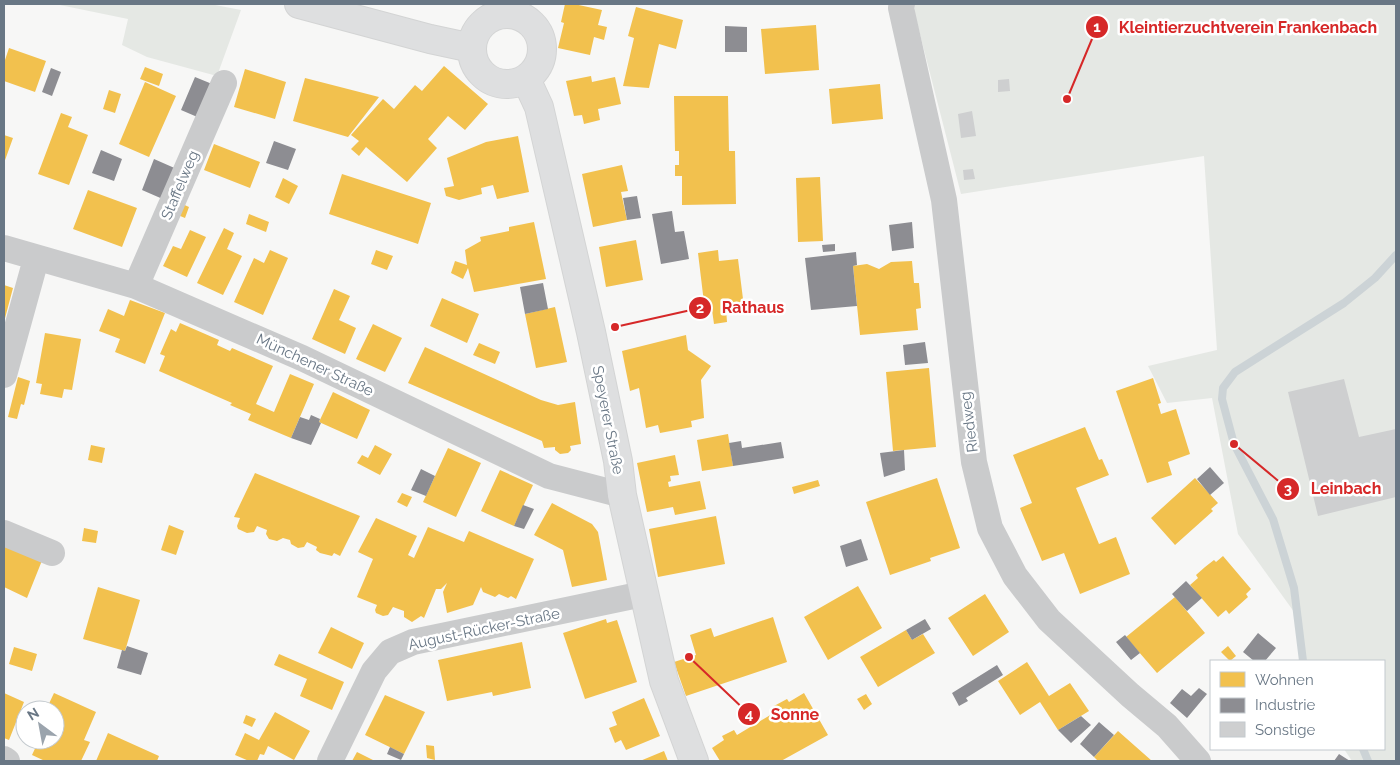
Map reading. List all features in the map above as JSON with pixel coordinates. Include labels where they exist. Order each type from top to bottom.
[{"type":"main road","points":[[299,4],[430,39],[472,48]]},
{"type":"main road","points":[[527,11],[538,32],[542,46],[539,64],[526,79],[518,83],[506,85],[496,83],[485,77],[474,62],[472,48],[474,35],[481,25],[490,18],[527,11]]},
{"type":"main road","name":"Speyerer Straße","points":[[526,79],[539,107],[591,332],[618,461],[622,494],[664,681],[694,761]]},
{"type":"street","name":"Riedweg","points":[[902,4],[901,8],[944,200],[974,462],[990,528],[1015,576],[1049,620],[1130,695],[1167,726],[1198,761]]},
{"type":"street","name":"Staffelweg","points":[[136,286],[224,83]]},
{"type":"street","name":"Münchener Straße","points":[[4,248],[36,259],[136,286],[302,358],[550,476],[622,494]]},
{"type":"street","points":[[4,375],[36,259]]},
{"type":"street","points":[[4,533],[52,554]]},
{"type":"street","name":"August-Rücker-Straße","points":[[330,761],[374,671],[390,652],[413,642],[643,594]]},
{"type":"shaded area","points":[[55,4],[210,4],[241,10],[217,76],[147,57],[122,45],[128,19]]},
{"type":"shaded area","points":[[915,4],[1396,4],[1396,761],[1352,761],[1345,750],[1385,750],[1385,660],[1301,660],[1297,616],[1238,534],[1212,398],[1167,403],[1148,366],[1217,350],[1204,156],[961,194],[914,11]]},
{"type":"building: Wohnen","points":[[565,4],[602,10],[598,25],[607,27],[604,40],[594,37],[590,55],[558,48],[564,23],[561,22]]},
{"type":"building: Wohnen","points":[[636,7],[683,20],[676,49],[659,44],[649,88],[623,86],[634,38],[628,36]]},
{"type":"building: Wohnen","points":[[816,25],[819,70],[765,74],[761,29]]},
{"type":"building: Wohnen","points":[[9,48],[46,61],[35,92],[4,81],[4,63]]},
{"type":"building: Wohnen","points":[[444,66],[488,104],[465,130],[448,116],[428,139],[437,148],[407,182],[366,147],[359,156],[351,149],[359,141],[351,135],[383,99],[394,109],[415,85],[422,91]]},
{"type":"building: Wohnen","points":[[145,67],[163,74],[159,86],[140,79]]},
{"type":"building: Wohnen","points":[[245,69],[286,82],[275,119],[234,107]]},
{"type":"building: Wohnen","points":[[591,76],[592,82],[615,77],[621,104],[598,109],[600,120],[584,124],[582,115],[574,116],[566,81]]},
{"type":"building: Wohnen","points":[[305,78],[379,97],[348,137],[293,121]]},
{"type":"building: Wohnen","points":[[145,82],[176,96],[149,157],[119,144]]},
{"type":"building: Wohnen","points":[[880,84],[883,119],[832,124],[829,89]]},
{"type":"building: Wohnen","points":[[109,90],[121,94],[115,113],[103,109]]},
{"type":"building: Wohnen","points":[[674,96],[728,96],[729,151],[735,151],[736,204],[682,205],[682,176],[675,176],[675,165],[679,165],[679,151],[675,151]]},
{"type":"building: Wohnen","points":[[61,113],[72,117],[68,127],[88,135],[69,185],[38,174]]},
{"type":"building: Wohnen","points":[[4,135],[13,138],[4,163]]},
{"type":"building: Wohnen","points":[[518,136],[529,192],[497,199],[493,185],[481,188],[482,194],[459,200],[446,196],[444,188],[454,186],[447,158],[486,142]]},
{"type":"building: Wohnen","points":[[214,144],[260,162],[250,188],[204,170]]},
{"type":"building: Wohnen","points":[[622,165],[628,191],[621,192],[627,220],[593,227],[582,174]]},
{"type":"building: Wohnen","points":[[342,174],[431,203],[418,244],[329,214]]},
{"type":"building: Wohnen","points":[[820,177],[823,241],[798,242],[796,178]]},
{"type":"building: Wohnen","points":[[283,178],[298,186],[289,204],[275,197]]},
{"type":"building: Wohnen","points":[[88,190],[137,208],[122,247],[73,229]]},
{"type":"building: Wohnen","points":[[178,202],[189,207],[185,218],[173,213]]},
{"type":"building: Wohnen","points":[[249,214],[269,222],[266,232],[246,224]]},
{"type":"building: Wohnen","points":[[534,222],[546,279],[474,292],[468,268],[463,279],[451,273],[455,261],[467,265],[465,250],[481,241],[480,237],[509,231],[509,227]]},
{"type":"building: Wohnen","points":[[224,228],[234,233],[227,249],[242,256],[223,295],[197,283]]},
{"type":"building: Wohnen","points":[[190,230],[206,237],[187,277],[163,266],[173,246],[181,249]]},
{"type":"building: Wohnen","points":[[636,240],[643,280],[606,287],[599,247]]},
{"type":"building: Wohnen","points":[[270,250],[288,258],[263,315],[234,302],[254,258],[264,263]]},
{"type":"building: Wohnen","points":[[376,250],[393,256],[387,270],[371,264]]},
{"type":"building: Wohnen","points":[[718,250],[719,261],[738,259],[744,307],[726,309],[727,322],[714,324],[712,310],[705,311],[698,253]]},
{"type":"building: Wohnen","points":[[912,261],[914,283],[919,283],[921,308],[916,309],[918,330],[860,335],[853,266],[867,264],[879,269],[891,262]]},
{"type":"building: Wohnen","points":[[4,285],[13,288],[4,322]]},
{"type":"building: Wohnen","points":[[334,289],[350,296],[339,320],[356,328],[345,354],[312,339]]},
{"type":"building: Wohnen","points":[[442,298],[479,314],[467,343],[430,326]]},
{"type":"building: Wohnen","points":[[130,300],[165,313],[145,364],[115,352],[120,339],[99,331],[108,309],[124,316]]},
{"type":"building: Wohnen","points":[[555,307],[567,362],[536,368],[525,314]]},
{"type":"building: Wohnen","points":[[180,323],[219,340],[217,345],[230,351],[232,348],[273,366],[256,404],[274,412],[290,374],[314,384],[291,438],[248,420],[251,414],[230,405],[232,403],[159,371],[165,356],[160,354],[171,329],[176,332]]},
{"type":"building: Wohnen","points":[[373,324],[402,338],[385,372],[356,359]]},
{"type":"building: Wohnen","points":[[45,333],[81,339],[72,390],[64,389],[62,398],[40,394],[42,384],[36,383]]},
{"type":"building: Wohnen","points":[[686,335],[688,350],[711,366],[701,380],[704,418],[691,421],[692,427],[660,433],[658,425],[646,428],[639,388],[630,391],[622,351]]},
{"type":"building: Wohnen","points":[[479,343],[500,352],[495,364],[473,355]]},
{"type":"building: Wohnen","points":[[425,347],[541,400],[558,405],[575,402],[581,444],[570,446],[571,450],[568,453],[560,454],[555,450],[555,447],[544,448],[542,441],[408,383]]},
{"type":"building: Wohnen","points":[[929,368],[936,447],[893,451],[886,372]]},
{"type":"building: Wohnen","points":[[18,377],[30,381],[24,405],[21,404],[17,419],[8,417]]},
{"type":"building: Wohnen","points":[[1153,378],[1161,403],[1158,404],[1161,414],[1176,409],[1190,454],[1168,462],[1172,475],[1147,483],[1116,391]]},
{"type":"building: Wohnen","points":[[333,392],[370,410],[357,439],[319,422]]},
{"type":"building: Wohnen","points":[[1085,427],[1099,460],[1102,459],[1109,475],[1076,488],[1099,544],[1116,537],[1130,574],[1080,594],[1064,553],[1042,561],[1020,508],[1032,503],[1013,455]]},
{"type":"building: Wohnen","points":[[728,434],[733,466],[702,471],[697,440]]},
{"type":"building: Wohnen","points":[[91,445],[105,448],[102,463],[88,460]]},
{"type":"building: Wohnen","points":[[375,445],[392,454],[380,475],[357,463],[362,455],[368,458]]},
{"type":"building: Wohnen","points":[[448,448],[481,463],[456,517],[423,502]]},
{"type":"building: Wohnen","points":[[675,455],[679,475],[670,476],[669,487],[700,481],[706,509],[675,515],[673,507],[647,512],[637,463]]},
{"type":"building: Wohnen","points":[[500,470],[533,485],[514,526],[481,511]]},
{"type":"building: Wohnen","points":[[255,473],[360,516],[340,556],[334,553],[332,556],[320,553],[316,550],[317,547],[307,542],[304,547],[298,548],[291,544],[290,540],[283,538],[277,541],[269,539],[266,534],[267,530],[257,526],[254,532],[247,533],[238,529],[237,526],[240,518],[234,517]]},
{"type":"building: Wohnen","points":[[937,478],[960,548],[930,558],[931,561],[890,575],[866,502]]},
{"type":"building: Wohnen","points":[[1195,478],[1218,503],[1211,509],[1213,511],[1175,545],[1151,518]]},
{"type":"building: Wohnen","points":[[818,480],[820,486],[794,494],[792,487]]},
{"type":"building: Wohnen","points":[[402,493],[412,497],[407,507],[397,502]]},
{"type":"building: Wohnen","points":[[552,503],[592,524],[598,532],[607,580],[572,587],[563,550],[534,535]]},
{"type":"building: Wohnen","points":[[716,516],[725,564],[658,577],[649,529]]},
{"type":"building: Wohnen","points":[[376,518],[417,536],[408,555],[414,558],[428,527],[464,542],[469,531],[534,559],[516,599],[499,594],[495,597],[483,592],[481,587],[473,605],[447,613],[443,592],[447,583],[441,589],[436,589],[424,618],[421,616],[412,622],[404,617],[404,611],[393,607],[388,615],[383,616],[376,613],[377,605],[357,597],[373,559],[358,552]]},
{"type":"building: Wohnen","points":[[169,525],[184,531],[176,555],[161,550]]},
{"type":"building: Wohnen","points":[[84,528],[98,531],[96,543],[82,541]]},
{"type":"building: Wohnen","points":[[4,543],[43,558],[27,598],[4,587]]},
{"type":"building: Wohnen","points":[[1223,556],[1251,589],[1246,594],[1248,597],[1229,614],[1226,610],[1218,617],[1190,585],[1198,578],[1196,575],[1205,567]]},
{"type":"building: Wohnen","points":[[858,586],[882,628],[828,660],[804,617]]},
{"type":"building: Wohnen","points":[[98,587],[140,600],[125,651],[83,639]]},
{"type":"building: Wohnen","points":[[985,594],[1009,632],[973,656],[948,618]]},
{"type":"building: Wohnen","points":[[1175,597],[1205,633],[1157,673],[1126,637]]},
{"type":"building: Wohnen","points":[[773,617],[787,662],[686,696],[674,662],[696,655],[690,635],[711,628],[714,637]]},
{"type":"building: Wohnen","points":[[606,619],[607,623],[617,620],[637,682],[585,699],[563,633]]},
{"type":"building: Wohnen","points":[[331,627],[364,643],[352,669],[318,653]]},
{"type":"building: Wohnen","points":[[906,630],[912,640],[923,634],[935,653],[878,687],[860,657]]},
{"type":"building: Wohnen","points":[[522,642],[531,688],[493,696],[492,692],[447,701],[438,660]]},
{"type":"building: Wohnen","points":[[1228,646],[1236,656],[1229,660],[1221,652]]},
{"type":"building: Wohnen","points":[[14,647],[37,654],[32,671],[9,664]]},
{"type":"building: Wohnen","points":[[279,654],[344,682],[332,710],[300,696],[307,679],[274,665]]},
{"type":"building: Wohnen","points":[[1027,662],[1049,696],[1070,683],[1089,711],[1058,730],[1040,702],[1020,715],[998,681]]},
{"type":"building: Wohnen","points":[[4,693],[20,700],[15,700],[15,725],[9,740],[4,738]]},
{"type":"building: Wohnen","points":[[54,693],[96,712],[84,740],[90,742],[81,761],[45,761],[32,755],[34,750],[65,750],[65,700],[51,700]]},
{"type":"building: Wohnen","points":[[804,693],[828,735],[781,761],[720,761],[712,748],[724,740],[722,736],[734,730],[737,735],[777,711],[774,706],[787,699],[789,702]]},
{"type":"building: Wohnen","points":[[866,694],[872,704],[864,710],[857,699]]},
{"type":"building: Wohnen","points":[[385,695],[425,712],[404,754],[365,735]]},
{"type":"building: Wohnen","points":[[644,698],[660,736],[626,750],[621,740],[615,743],[609,728],[617,725],[612,712]]},
{"type":"building: Wohnen","points":[[275,712],[310,731],[294,760],[268,746],[264,755],[260,754],[257,761],[249,761],[235,755],[245,733],[259,740]]},
{"type":"building: Wohnen","points":[[246,715],[256,719],[252,727],[243,723]]},
{"type":"building: Wohnen","points":[[1118,731],[1152,761],[1098,761],[1094,757]]},
{"type":"building: Wohnen","points":[[108,733],[159,756],[157,761],[96,761]]},
{"type":"building: Wohnen","points":[[426,745],[434,746],[435,760],[427,758]]},
{"type":"building: Wohnen","points":[[664,751],[668,761],[640,761]]},
{"type":"building: Wohnen","points":[[357,752],[375,761],[352,761]]},
{"type":"building: Industrie","points":[[725,26],[747,27],[747,52],[725,52]]},
{"type":"building: Industrie","points":[[51,68],[61,72],[52,96],[42,92]]},
{"type":"building: Industrie","points":[[195,77],[217,86],[202,119],[181,110]]},
{"type":"building: Industrie","points":[[274,141],[296,149],[288,170],[266,163]]},
{"type":"building: Industrie","points":[[101,150],[122,159],[114,181],[92,173]]},
{"type":"building: Industrie","points":[[154,159],[179,170],[165,200],[142,190]]},
{"type":"building: Industrie","points":[[637,196],[641,218],[627,220],[623,198]]},
{"type":"building: Industrie","points":[[672,211],[675,232],[684,231],[689,259],[661,264],[652,214]]},
{"type":"building: Industrie","points":[[912,222],[914,248],[892,251],[889,225]]},
{"type":"building: Industrie","points":[[835,244],[835,251],[823,252],[822,245]]},
{"type":"building: Industrie","points":[[856,252],[857,265],[853,266],[857,306],[811,310],[805,258]]},
{"type":"building: Industrie","points":[[543,283],[548,309],[525,314],[520,287]]},
{"type":"building: Industrie","points":[[925,342],[928,363],[905,365],[903,345]]},
{"type":"building: Industrie","points":[[311,415],[320,419],[319,422],[321,423],[311,445],[291,438],[300,417],[309,420]]},
{"type":"building: Industrie","points":[[741,441],[742,448],[781,442],[784,458],[733,466],[729,443]]},
{"type":"building: Industrie","points":[[904,450],[905,470],[884,477],[880,453]]},
{"type":"building: Industrie","points":[[1210,467],[1224,483],[1210,495],[1197,479]]},
{"type":"building: Industrie","points":[[421,469],[435,476],[426,496],[411,490]]},
{"type":"building: Industrie","points":[[523,505],[534,509],[524,529],[514,526]]},
{"type":"building: Industrie","points":[[861,539],[868,560],[846,567],[840,546]]},
{"type":"building: Industrie","points":[[1186,581],[1202,598],[1187,611],[1172,594]]},
{"type":"building: Industrie","points":[[925,619],[931,629],[912,640],[906,630]]},
{"type":"building: Industrie","points":[[1258,633],[1276,648],[1266,660],[1253,660],[1243,652]]},
{"type":"building: Industrie","points":[[1125,635],[1140,653],[1131,660],[1116,642]]},
{"type":"building: Industrie","points":[[127,646],[148,653],[141,675],[117,668],[122,650],[125,651]]},
{"type":"building: Industrie","points":[[997,665],[1003,675],[966,698],[968,701],[959,706],[952,693]]},
{"type":"building: Industrie","points":[[1199,688],[1207,694],[1187,718],[1170,703],[1182,689],[1191,696]]},
{"type":"building: Industrie","points":[[1081,716],[1091,725],[1071,743],[1058,730]]},
{"type":"building: Industrie","points":[[1099,722],[1114,735],[1094,757],[1080,744]]},
{"type":"building: Industrie","points":[[390,747],[404,754],[401,760],[387,754]]},
{"type":"building: Industrie","points":[[1339,754],[1350,761],[1334,761]]},
{"type":"building: Sonstige","points":[[1009,79],[1010,91],[998,92],[998,80]]},
{"type":"building: Sonstige","points":[[972,111],[976,136],[961,138],[958,114]]},
{"type":"building: Sonstige","points":[[973,169],[975,179],[964,180],[963,170]]},
{"type":"building: Sonstige","points":[[1344,379],[1359,437],[1396,429],[1396,497],[1318,516],[1288,392]]},
{"type":"waterway","points":[[1303,660],[1294,588],[1273,519],[1234,444],[1222,399],[1223,388],[1235,372],[1344,303],[1375,278],[1396,255]]},
{"type":"waterway","points":[[1363,750],[1368,761]]},
{"type":"place","name":"Kleintierzuchtverein Frankenbach","points":[[1067,99]]},
{"type":"place","name":"Rathaus","points":[[615,327]]},
{"type":"place","name":"Leinbach","points":[[1234,444]]},
{"type":"place","name":"Sonne","points":[[689,657]]}]
